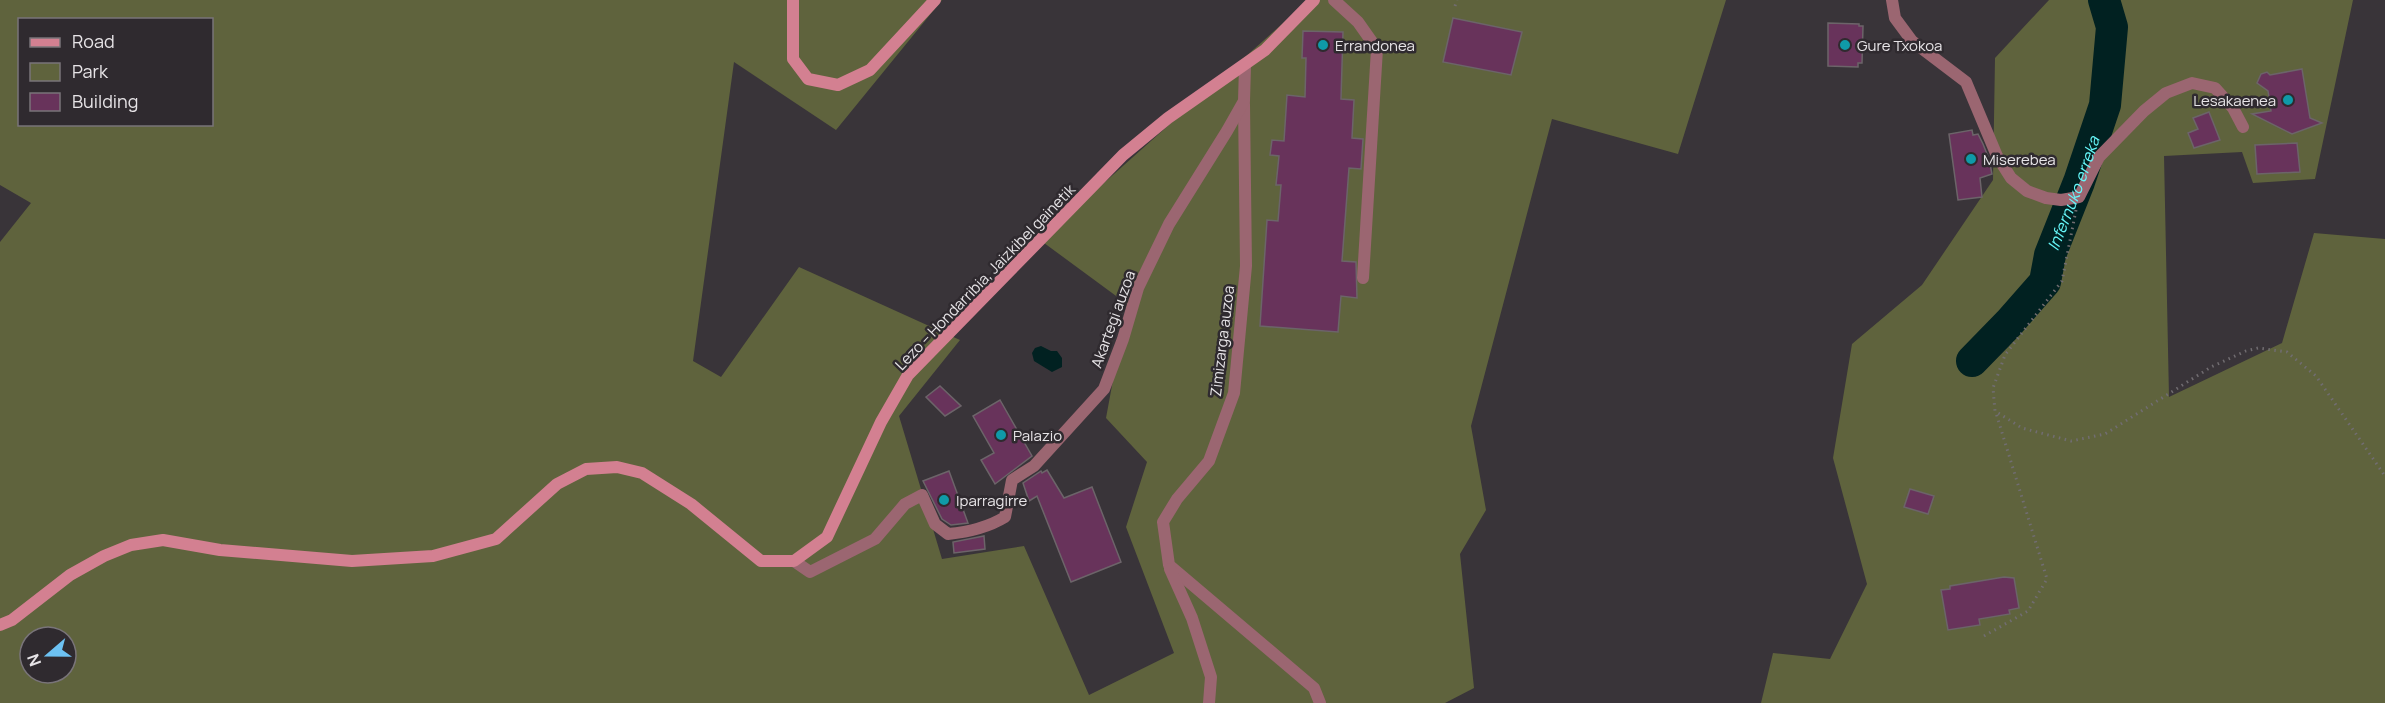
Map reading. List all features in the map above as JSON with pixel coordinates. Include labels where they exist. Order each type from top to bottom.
[{"type":"street","points":[[793,0],[793,59],[808,79],[838,85],[870,70],[935,0]]},
{"type":"street","name":"Lezo – Hondarribia, Jaizkibel gainetik","points":[[794,561],[827,537],[881,422],[908,375],[1123,155],[1168,118],[1265,50],[1314,0]]},
{"type":"street","points":[[1334,0],[1358,22],[1377,49],[1363,278]]},
{"type":"street","points":[[1892,0],[1895,18],[1912,41],[1966,82],[1997,156],[2011,178],[2027,191],[2046,198],[2061,200],[2079,197],[2099,158],[2144,111],[2166,93],[2193,82],[2215,88],[2233,108],[2243,127]]},
{"type":"street","name":"Akartegi auzoa","points":[[794,561],[810,572],[875,539],[904,504],[922,495],[935,524],[948,534],[965,533],[991,526],[1005,517],[1012,480],[1034,466],[1104,389],[1123,339],[1138,288],[1169,224],[1244,101],[1245,66]]},
{"type":"street","name":"Zimizarga auzoa","points":[[1209,703],[1211,676],[1192,618],[1169,565],[1163,522],[1177,499],[1209,461],[1234,393],[1246,266],[1244,101]]},
{"type":"street","points":[[0,626],[12,621],[70,575],[104,556],[131,545],[163,540],[220,550],[352,561],[433,556],[496,538],[556,484],[586,469],[617,467],[642,473],[691,504],[761,561],[794,561]]},
{"type":"street","points":[[1169,565],[1314,688],[1320,703]]},
{"type":"path","points":[[1455,6],[1457,0]]},
{"type":"path","points":[[1984,636],[2028,611],[2047,579],[1995,411],[1993,388],[2005,355],[2062,281],[2079,197]]},
{"type":"path","points":[[1995,411],[2022,428],[2071,441],[2104,434],[2211,368],[2246,351],[2258,348],[2288,352],[2316,376],[2385,476]]},
{"type":"green space","points":[[0,0],[942,0],[836,130],[734,62],[693,361],[721,377],[799,267],[960,340],[899,416],[942,559],[1024,546],[1089,695],[1174,653],[1126,527],[1147,462],[1106,418],[1127,304],[1040,240],[1309,0],[1726,0],[1678,154],[1552,119],[1471,426],[1486,510],[1460,554],[1474,688],[1445,703],[0,703],[0,242],[31,203],[0,185]]},
{"type":"green space","points":[[2049,0],[2353,0],[2315,179],[2253,183],[2242,152],[2164,156],[2169,397],[2282,343],[2314,233],[2385,239],[2385,703],[1761,703],[1773,653],[1830,659],[1867,584],[1833,458],[1852,344],[1922,285],[1993,180],[1995,58]]},
{"type":"shaded area","points":[[1041,346],[1057,351],[1062,358],[1062,367],[1052,372],[1034,361],[1032,353],[1035,348]]},
{"type":"building","points":[[1453,18],[1522,32],[1511,75],[1443,62]]},
{"type":"building","name":"Gure Txokoa","points":[[1828,23],[1863,26],[1862,63],[1858,63],[1858,67],[1828,66]]},
{"type":"building","points":[[1303,31],[1343,32],[1341,99],[1354,100],[1352,138],[1363,139],[1361,169],[1349,168],[1342,261],[1356,262],[1357,298],[1341,296],[1338,332],[1260,326],[1267,220],[1278,221],[1281,185],[1276,185],[1279,156],[1270,155],[1272,140],[1284,141],[1287,95],[1305,97],[1306,58],[1302,58]]},
{"type":"building","name":"Lesakaenea","points":[[2302,69],[2310,118],[2322,123],[2292,134],[2252,114],[2271,111],[2268,91],[2257,83],[2261,74],[2267,72],[2270,75]]},
{"type":"building","points":[[2209,112],[2220,140],[2194,148],[2188,133],[2198,129],[2193,118]]},
{"type":"building","name":"Miserebea","points":[[1972,130],[1973,135],[1978,134],[1983,144],[1992,174],[1980,178],[1982,197],[1958,200],[1949,134]]},
{"type":"building","points":[[2297,143],[2300,172],[2257,174],[2255,145]]},
{"type":"building","points":[[940,386],[961,406],[945,416],[926,397]]},
{"type":"building","name":"Palazio","points":[[1000,400],[1032,456],[995,484],[981,460],[994,453],[973,416]]},
{"type":"building","points":[[1047,470],[1064,498],[1092,487],[1121,562],[1071,582],[1037,496],[1029,501],[1023,483],[1041,471],[1042,473]]},
{"type":"building","name":"Iparragirre","points":[[949,471],[968,523],[951,525],[942,519],[923,481]]},
{"type":"building","points":[[1910,489],[1934,496],[1928,514],[1904,507]]},
{"type":"building","points":[[984,536],[985,549],[954,553],[953,542]]},
{"type":"building","points":[[2004,577],[2014,578],[2019,608],[2009,610],[2010,614],[1979,619],[1980,625],[1948,630],[1941,590],[1950,589],[1950,586]]},
{"type":"waterway","name":"Infernuko erreka","points":[[1972,361],[2045,282],[2050,255],[2079,182],[2105,105],[2112,27],[2104,0]]},
{"type":"place","name":"Errandonea","points":[[1323,45]]},
{"type":"place","name":"Gure Txokoa","points":[[1845,45]]},
{"type":"place","name":"Lesakaenea","points":[[2288,100]]},
{"type":"place","name":"Miserebea","points":[[1971,159]]},
{"type":"place","name":"Palazio","points":[[1001,435]]},
{"type":"place","name":"Iparragirre","points":[[944,500]]}]
